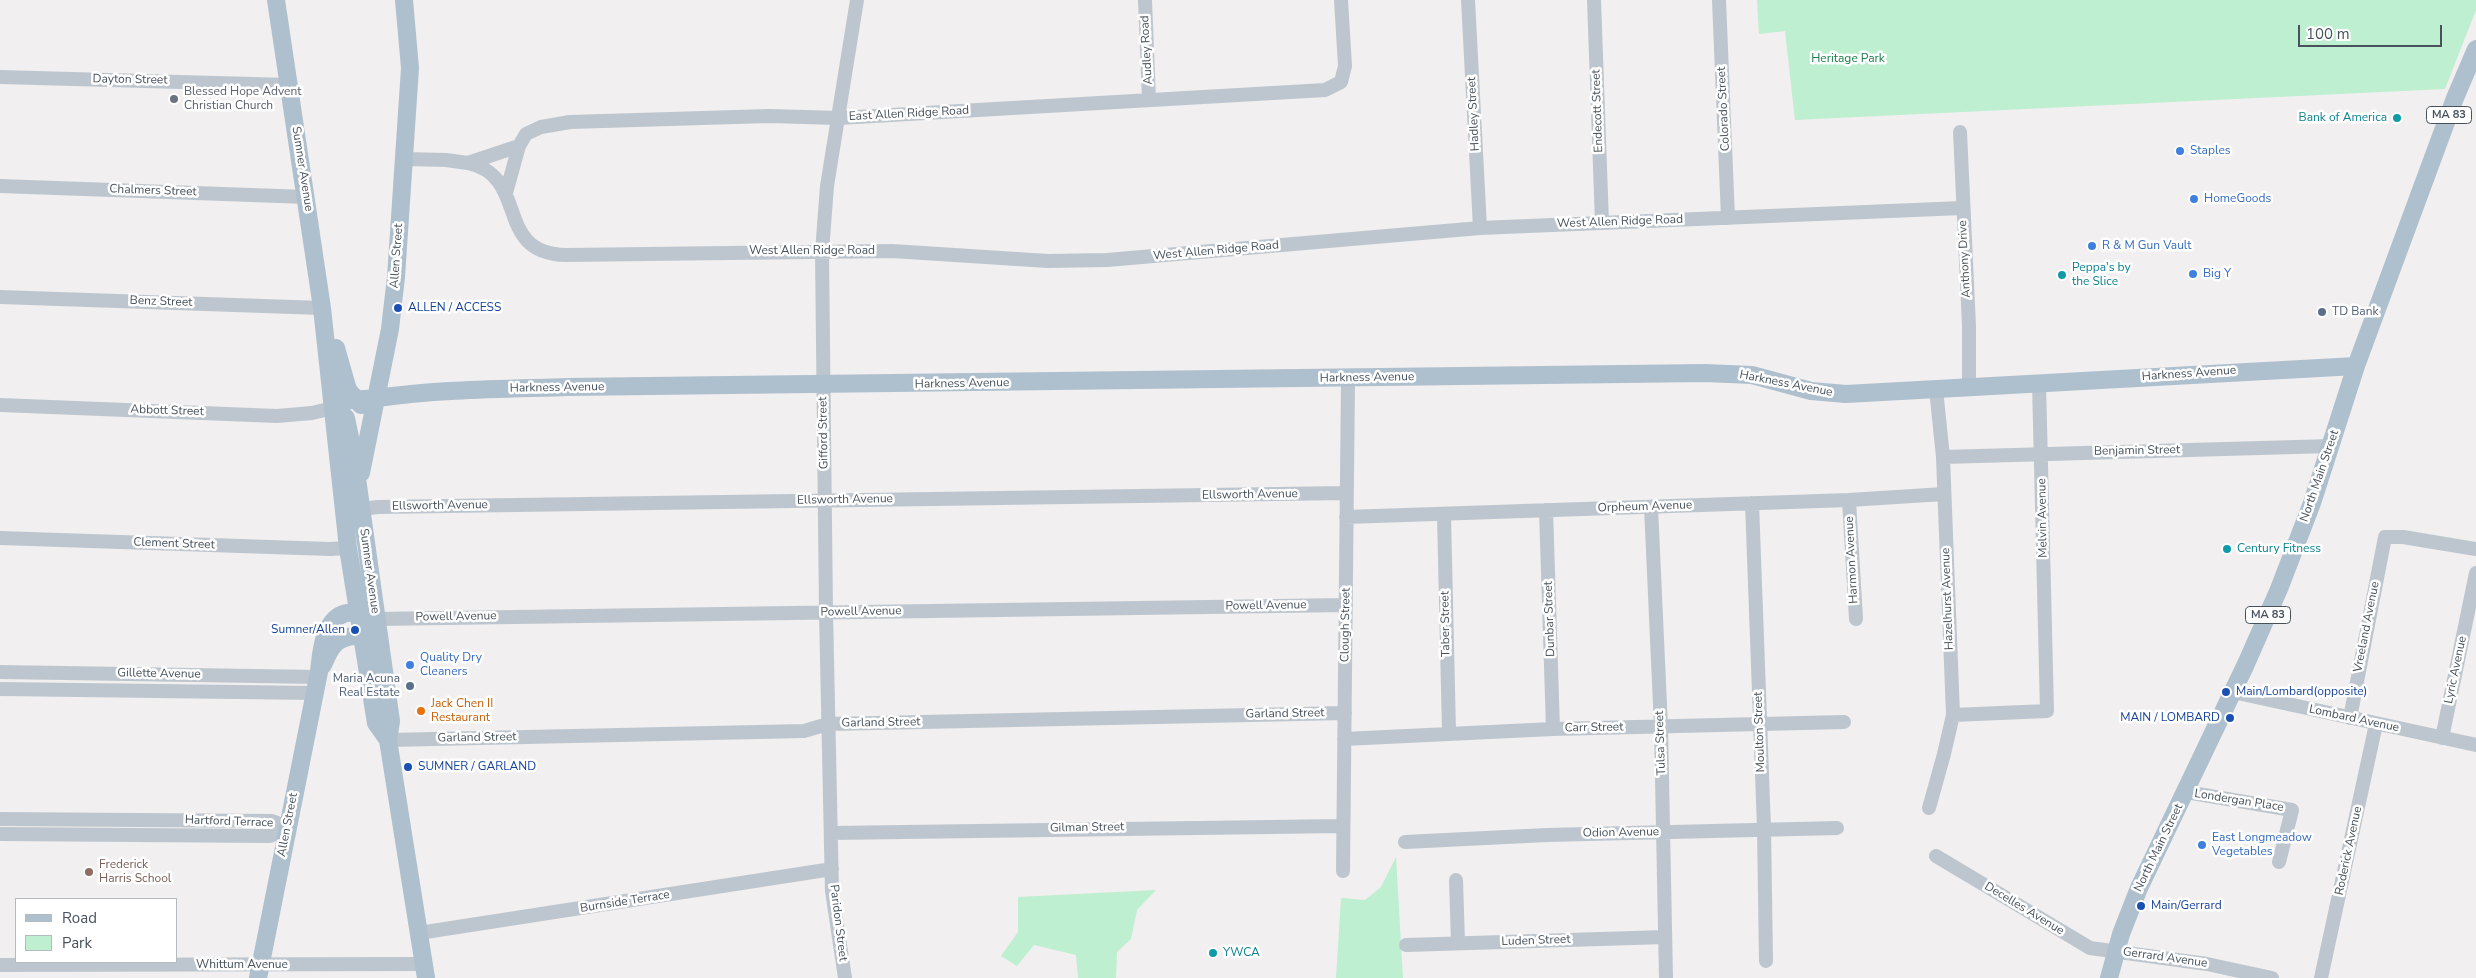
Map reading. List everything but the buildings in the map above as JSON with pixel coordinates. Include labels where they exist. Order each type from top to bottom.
[{"type":"main road","name":"Sumner Avenue","points":[[276,0],[307,196],[333,408],[352,510],[376,620],[391,721],[388,740],[425,971]]},
{"type":"main road","name":"Allen Street","points":[[352,510],[362,464],[363,400],[394,303],[410,68],[404,0]]},
{"type":"main road","name":"North Main Street","points":[[2109,978],[2116,951],[2139,888],[2233,692],[2279,588],[2331,446],[2356,366],[2455,98],[2476,49]]},
{"type":"main road","name":"Sumner Avenue","points":[[322,308],[334,338],[343,377],[363,400]]},
{"type":"main road","name":"Harkness Avenue","points":[[333,408],[342,401],[421,392],[568,387],[823,386],[1705,372],[1752,375],[1823,393],[1846,394],[2356,366]]},
{"type":"main road","name":"Sumner Avenue","points":[[352,510],[348,548],[361,635],[376,723],[388,740]]},
{"type":"main road","name":"Allen Street","points":[[259,972],[317,681],[321,649],[327,629],[339,616],[358,612]]},
{"type":"main road","points":[[358,612],[376,620]]},
{"type":"main road","name":"Allen Street","points":[[317,681],[335,644],[343,638],[361,635],[376,620]]},
{"type":"street","name":"Gifford Street","points":[[832,869],[826,612],[822,252],[827,186],[857,0]]},
{"type":"street","name":"Audley Road","points":[[1145,0],[1149,100]]},
{"type":"street","name":"East Allen Ridge Road","points":[[404,159],[446,160],[468,163],[519,146],[523,137],[541,127],[563,123],[769,116],[839,118],[1324,90],[1334,87],[1342,78],[1345,66],[1341,0]]},
{"type":"street","name":"Hadley Street","points":[[1468,0],[1480,228]]},
{"type":"street","name":"Endecott Street","points":[[1594,0],[1602,223]]},
{"type":"street","name":"Colorado Street","points":[[1719,0],[1728,218]]},
{"type":"street","name":"Dayton Street","points":[[0,77],[289,85]]},
{"type":"street","name":"Anthony Drive","points":[[1960,132],[1962,208],[1969,326],[1969,386]]},
{"type":"street","points":[[506,193],[519,146]]},
{"type":"street","name":"West Allen Ridge Road","points":[[468,163],[489,172],[501,183],[521,234],[533,247],[550,254],[574,255],[748,251],[892,251],[1048,261],[1106,260],[1480,228],[1962,208]]},
{"type":"street","name":"Chalmers Street","points":[[0,186],[307,196]]},
{"type":"street","name":"Benz Street","points":[[0,297],[322,308]]},
{"type":"street","name":"Clough Street","points":[[1343,871],[1348,379]]},
{"type":"street","name":"Melvin Avenue","points":[[1953,715],[2047,711],[2039,384]]},
{"type":"street","name":"Hazelhurst Avenue","points":[[1928,808],[1953,715],[1943,457],[1936,388]]},
{"type":"street","name":"Abbott Street","points":[[0,405],[277,416],[312,414],[333,408]]},
{"type":"street","name":"Benjamin Street","points":[[1943,457],[2331,446]]},
{"type":"street","name":"Ellsworth Avenue","points":[[352,510],[563,503],[1346,493]]},
{"type":"street","name":"Orpheum Avenue","points":[[1346,517],[1849,500],[1944,494]]},
{"type":"street","name":"Harmon Avenue","points":[[1849,500],[1856,620]]},
{"type":"street","name":"Moulton Street","points":[[1752,503],[1764,828],[1766,961]]},
{"type":"street","name":"Tulsa Street","points":[[1651,507],[1661,727],[1666,978]]},
{"type":"street","name":"Dunbar Street","points":[[1546,510],[1553,729]]},
{"type":"street","name":"Taber Street","points":[[1444,515],[1449,732]]},
{"type":"street","name":"Vreeland Avenue","points":[[2350,718],[2384,537],[2403,537],[2476,549]]},
{"type":"street","name":"Clement Street","points":[[0,538],[330,550],[348,548]]},
{"type":"street","name":"Lyric Avenue","points":[[2442,738],[2476,573]]},
{"type":"street","name":"Powell Avenue","points":[[376,620],[1346,605]]},
{"type":"street","name":"Gillette Avenue","points":[[0,672],[317,681]]},
{"type":"street","points":[[84,690],[85,673]]},
{"type":"street","name":"Gillette Avenue","points":[[0,689],[84,690],[317,681]]},
{"type":"street","name":"Lombard Avenue","points":[[2233,692],[2476,746]]},
{"type":"street","name":"Garland Street","points":[[388,740],[804,731],[828,724],[1344,713]]},
{"type":"street","name":"Carr Street","points":[[1344,739],[1449,732],[1844,722]]},
{"type":"street","name":"Roderick Avenue","points":[[2321,978],[2376,724]]},
{"type":"street","name":"Londergan Place","points":[[2186,792],[2292,810],[2279,862]]},
{"type":"street","name":"Hartford Terrace","points":[[0,819],[272,822],[288,827]]},
{"type":"street","name":"Gilman Street","points":[[831,833],[1343,826]]},
{"type":"street","name":"Hartford Terrace","points":[[0,834],[270,836],[288,827]]},
{"type":"street","name":"Odion Avenue","points":[[1405,842],[1547,835],[1764,828],[1837,828]]},
{"type":"street","name":"Decelles Avenue","points":[[1936,856],[2079,943],[2090,948],[2116,951]]},
{"type":"street","name":"Burnside Terrace","points":[[418,933],[832,869]]},
{"type":"street","name":"Paridon Street","points":[[832,869],[834,908],[845,978]]},
{"type":"street","points":[[1456,880],[1458,943]]},
{"type":"street","name":"Luden Street","points":[[1406,945],[1665,937]]},
{"type":"street","name":"Gerrard Avenue","points":[[2116,951],[2207,964],[2272,978]]},
{"type":"street","name":"Whittum Avenue","points":[[0,965],[259,972],[425,971]]},
{"type":"green space","name":"Heritage Park","points":[[1757,0],[2476,0],[2476,10],[2445,89],[1795,120],[1785,31],[1759,34]]},
{"type":"green space","points":[[1396,857],[1403,978],[1336,978],[1341,898],[1365,900],[1381,887]]},
{"type":"green space","points":[[1156,890],[1137,910],[1131,939],[1117,952],[1116,978],[1078,978],[1076,955],[1034,945],[1017,966],[1001,956],[1018,932],[1018,897]]},
{"type":"place","name":"Blessed Hope Advent Christian Church","points":[[174,99]]},
{"type":"place","name":"Bank of America","points":[[2397,118]]},
{"type":"place","name":"Staples","points":[[2180,151]]},
{"type":"place","name":"HomeGoods","points":[[2194,199]]},
{"type":"place","name":"R & M Gun Vault","points":[[2092,246]]},
{"type":"place","name":"Big Y","points":[[2193,274]]},
{"type":"place","name":"Peppa's by the Slice","points":[[2062,275]]},
{"type":"place","name":"ALLEN / ACCESS","points":[[398,308]]},
{"type":"place","name":"TD Bank","points":[[2322,312]]},
{"type":"place","name":"Century Fitness","points":[[2227,549]]},
{"type":"place","name":"Sumner/Allen","points":[[355,630]]},
{"type":"place","name":"Quality Dry Cleaners","points":[[410,665]]},
{"type":"place","name":"Maria Acuna Real Estate","points":[[410,686]]},
{"type":"place","name":"Main/Lombard(opposite)","points":[[2226,692]]},
{"type":"place","name":"Jack Chen II Restaurant","points":[[421,711]]},
{"type":"place","name":"MAIN / LOMBARD","points":[[2230,718]]},
{"type":"place","name":"SUMNER / GARLAND","points":[[408,767]]},
{"type":"place","name":"East Longmeadow Vegetables","points":[[2202,845]]},
{"type":"place","name":"Frederick Harris School","points":[[89,872]]},
{"type":"place","name":"Main/Gerrard","points":[[2141,906]]},
{"type":"place","name":"YWCA","points":[[1213,953]]}]
